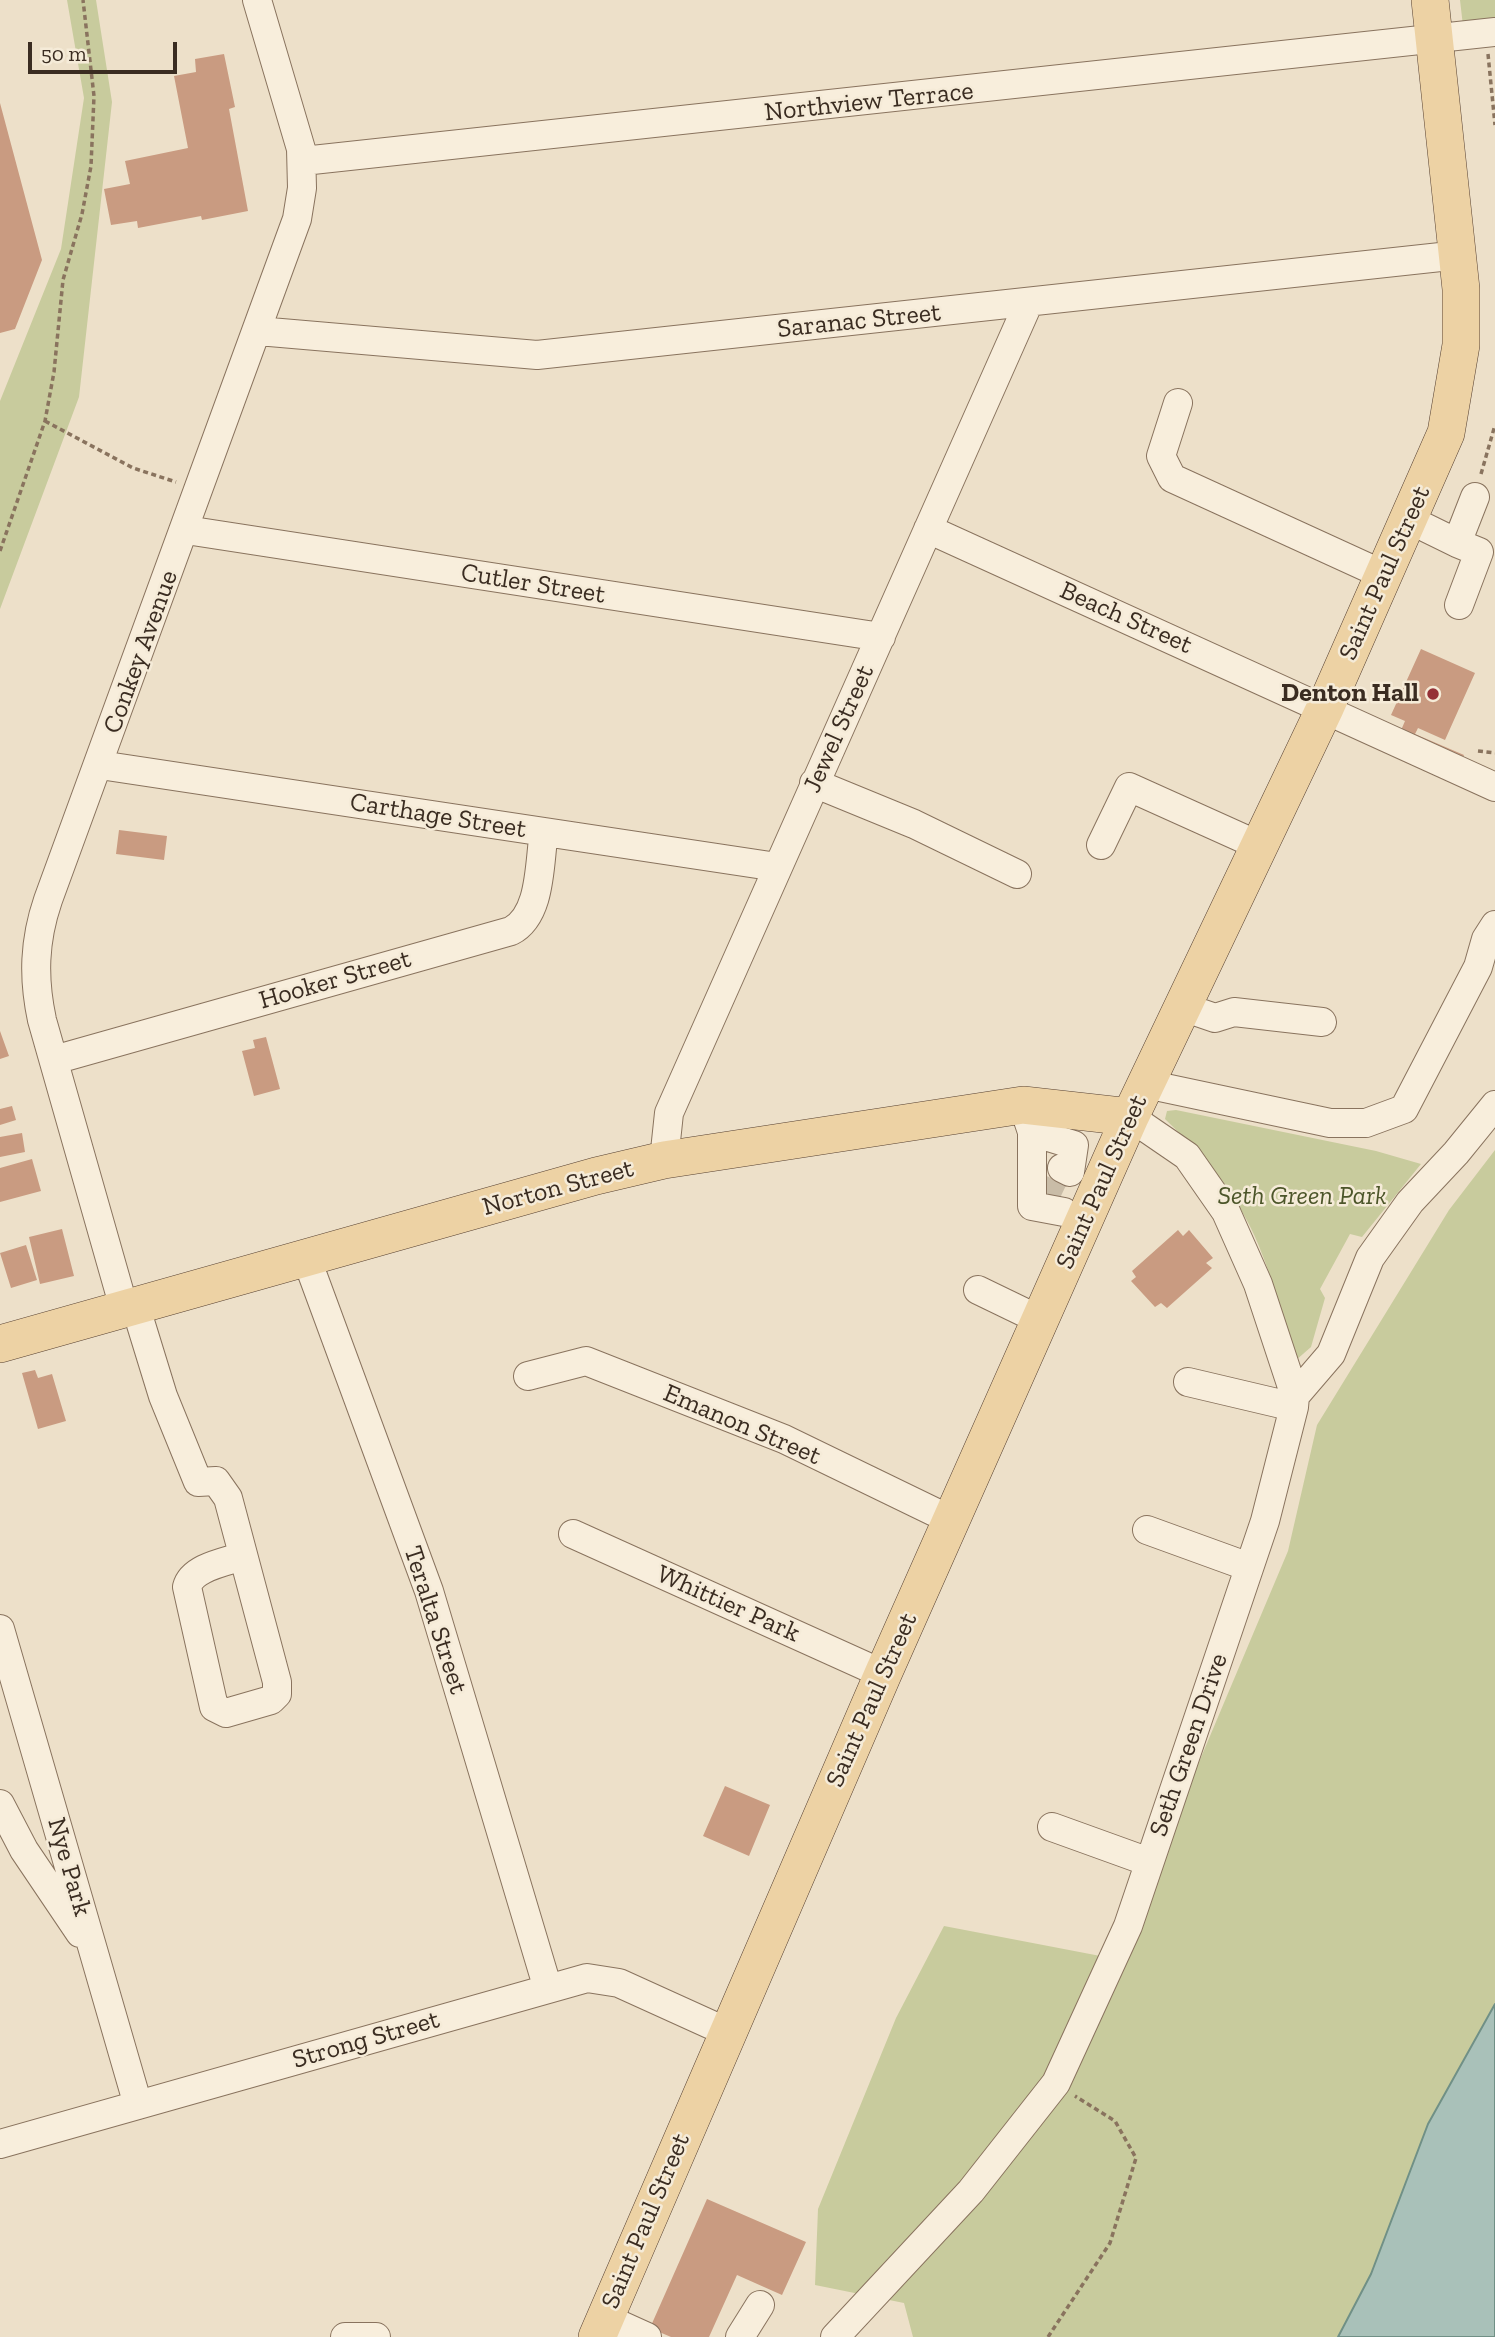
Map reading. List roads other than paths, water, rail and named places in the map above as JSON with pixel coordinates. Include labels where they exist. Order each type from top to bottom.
[{"type":"main road","name":"Saint Paul Street","points":[[601,2328],[727,2032],[1040,1320],[1053,1176],[1130,1117],[1325,708],[1446,433],[1461,345],[1459,255],[1430,0]]},
{"type":"main road","name":"Norton Street","points":[[0,1344],[596,1176],[664,1160],[1053,1176],[1130,1117]]},
{"type":"street","name":"Conkey Avenue","points":[[243,1556],[228,1498],[216,1481],[198,1482],[129,1307],[38,1000],[36,948],[48,900],[186,530],[297,219],[303,162],[299,135],[257,0]]},
{"type":"street","name":"Northview Terrace","points":[[303,162],[1490,33]]},
{"type":"street","name":"Saranac Street","points":[[258,331],[537,355],[1459,255]]},
{"type":"street","name":"Jewel Street","points":[[664,1160],[669,1113],[1029,302]]},
{"type":"street","points":[[1178,403],[1161,456],[1172,478],[1384,575]]},
{"type":"street","points":[[1457,543],[1475,497]]},
{"type":"street","points":[[1408,519],[1479,552],[1459,605]]},
{"type":"street","name":"Beach Street","points":[[928,528],[1495,787]]},
{"type":"street","name":"Cutler Street","points":[[186,530],[881,637]]},
{"type":"street","name":"Carthage Street","points":[[100,765],[777,867]]},
{"type":"street","points":[[814,783],[914,824],[1017,874]]},
{"type":"street","points":[[1101,845],[1129,787],[1260,846]]},
{"type":"street","name":"Hooker Street","points":[[54,1060],[511,930],[529,915],[544,832]]},
{"type":"street","points":[[1146,1084],[1330,1123],[1366,1123],[1404,1109],[1478,967],[1486,939],[1495,925]]},
{"type":"street","points":[[1183,1007],[1214,1018],[1234,1012],[1322,1022]]},
{"type":"street","points":[[1295,1401],[1331,1354],[1370,1258],[1410,1202],[1456,1153],[1495,1105]]},
{"type":"street","points":[[1130,1117],[1187,1156],[1226,1212],[1258,1284],[1295,1401]]},
{"type":"street","name":"Teralta Street","points":[[306,1257],[429,1591],[548,1989]]},
{"type":"street","points":[[978,1290],[1040,1320]]},
{"type":"street","name":"Emanon Street","points":[[528,1376],[586,1361],[784,1439],[951,1520]]},
{"type":"street","points":[[1188,1382],[1295,1401]]},
{"type":"street","name":"Seth Green Drive","points":[[835,2337],[971,2191],[1055,2083],[1128,1926],[1265,1521],[1295,1401]]},
{"type":"street","points":[[1147,1530],[1249,1567]]},
{"type":"street","name":"Whittier Park","points":[[573,1534],[883,1674]]},
{"type":"street","points":[[243,1556],[277,1682],[276,1694],[271,1700],[226,1713],[214,1707],[187,1587],[189,1580],[200,1572],[243,1556]]},
{"type":"street","name":"Nye Park","points":[[0,1629],[138,2105]]},
{"type":"street","points":[[0,1804],[24,1850],[94,1954]]},
{"type":"street","points":[[1052,1827],[1149,1862]]},
{"type":"street","name":"Strong Street","points":[[0,2144],[587,1978],[607,1979],[727,2032]]},
{"type":"street","points":[[740,2337],[760,2305]]},
{"type":"street","points":[[601,2328],[648,2337]]},
{"type":"street","points":[[345,2337],[376,2337]]},
{"type":"water","points":[[1495,2004],[1495,2337],[1338,2337],[1371,2274],[1428,2124]]},
{"type":"tunnel","points":[[1037,1187],[1060,1198]]},
{"type":"place","name":"Denton Hall","points":[[1433,694]]},
{"type":"park label","name":"Seth Green Park","points":[[1302,1197]]}]
